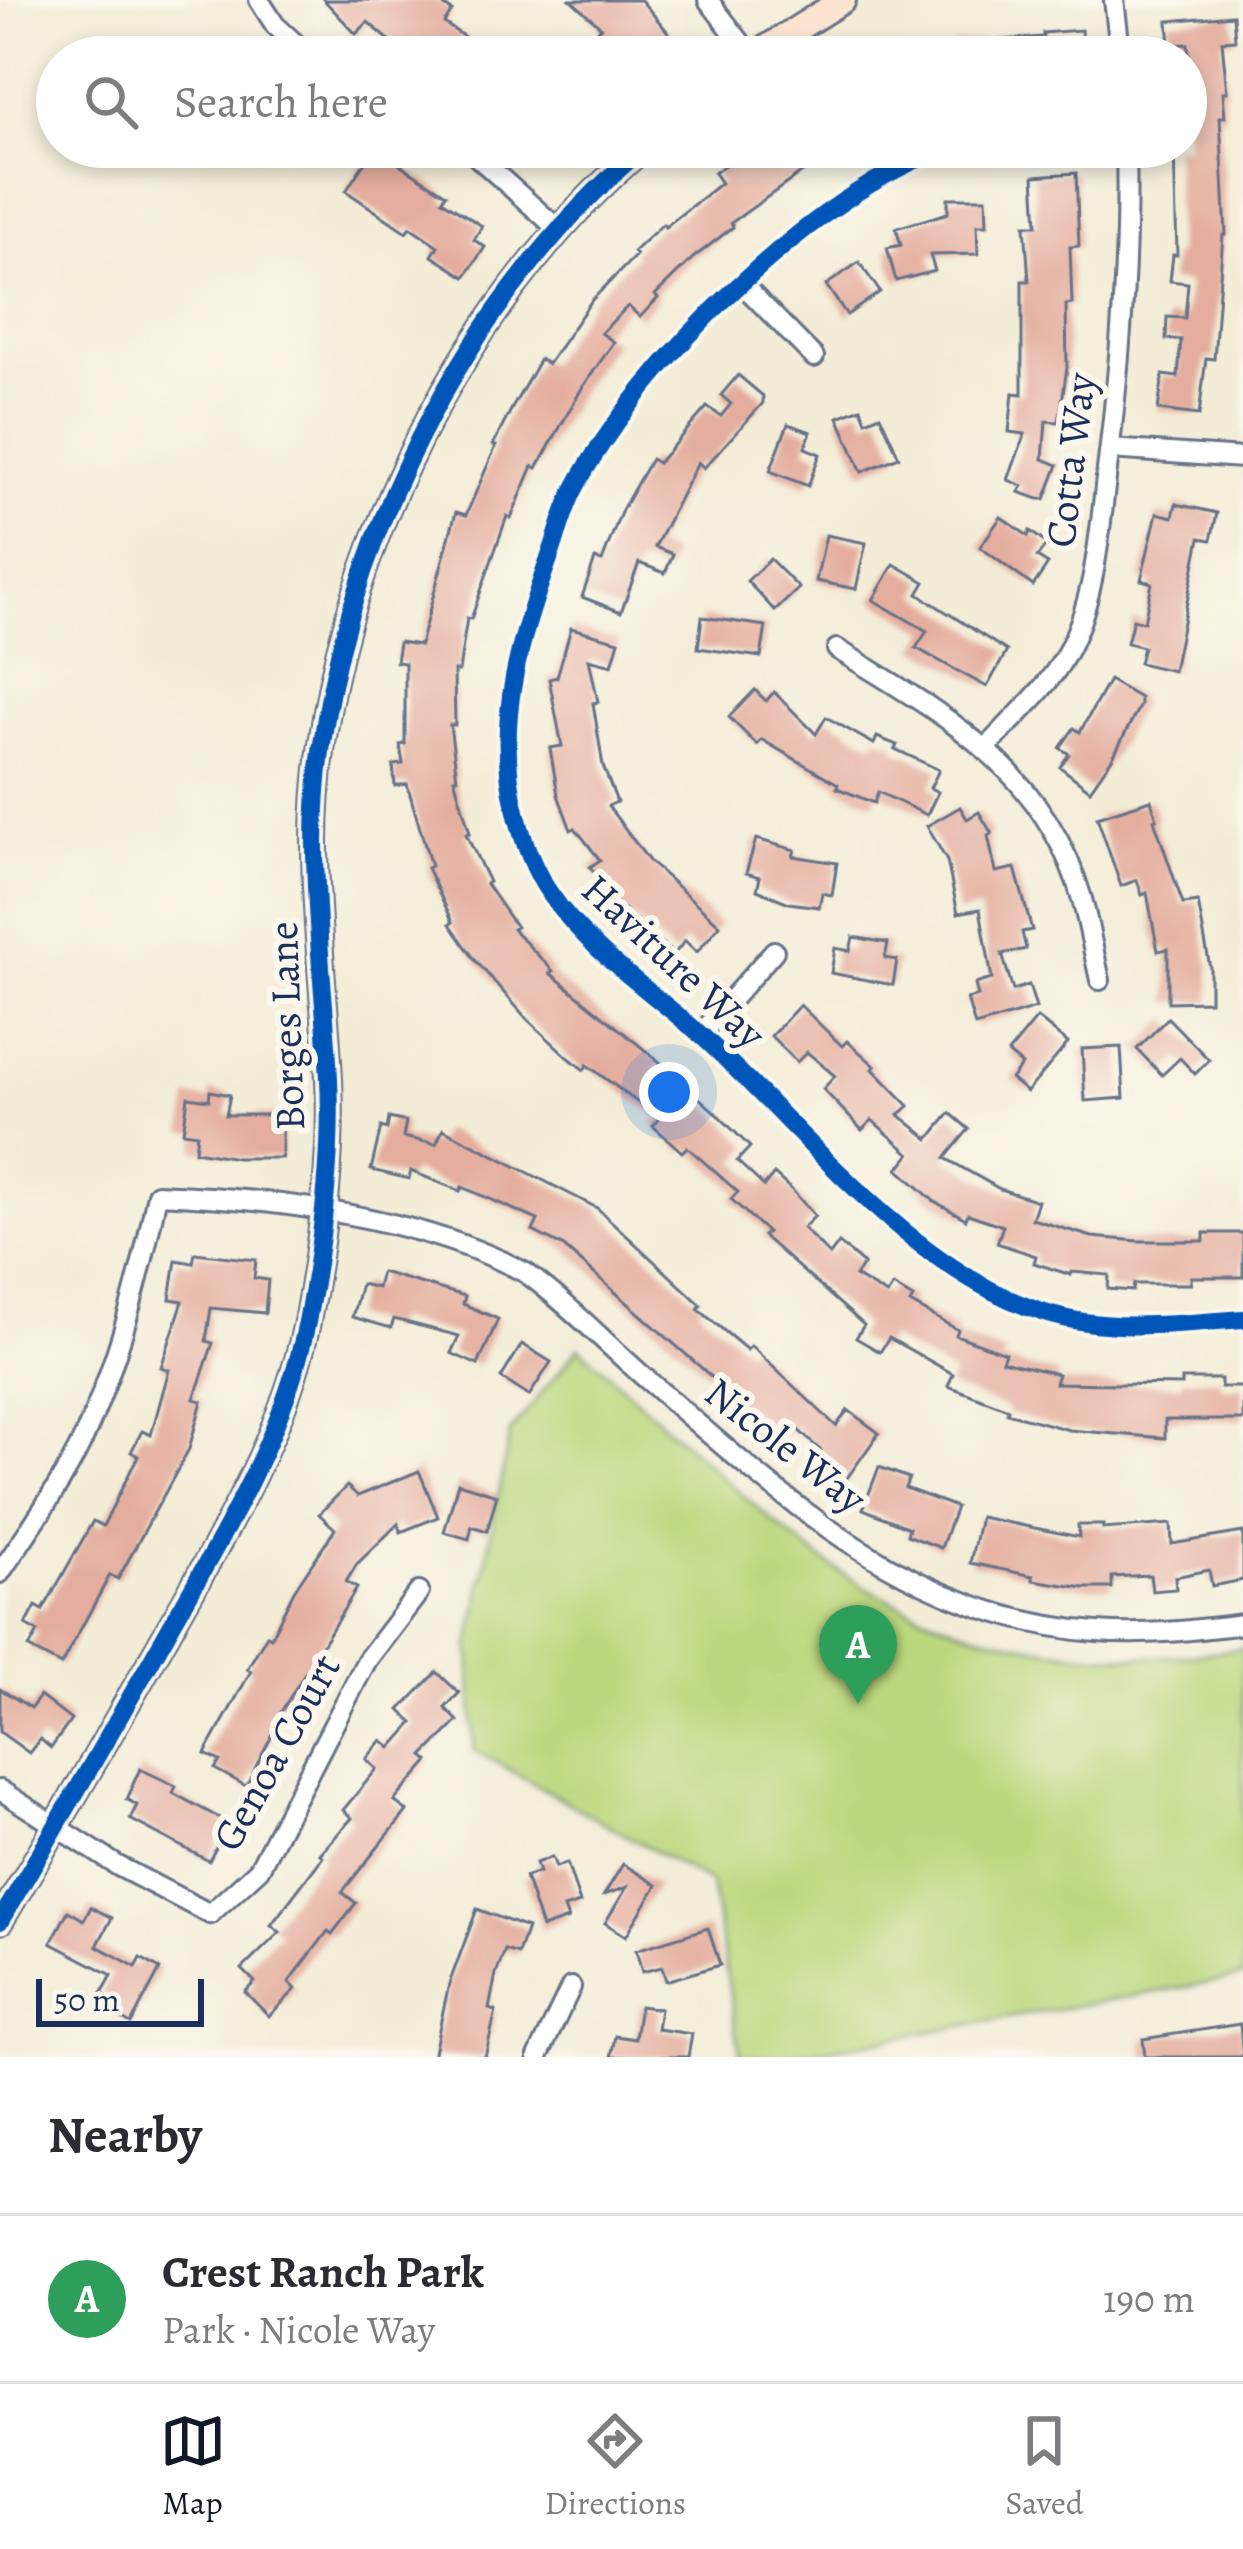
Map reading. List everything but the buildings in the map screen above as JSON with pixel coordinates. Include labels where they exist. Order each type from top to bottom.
[{"type":"street","points":[[259,0],[287,36]]},
{"type":"street","points":[[708,0],[736,36]]},
{"type":"street","points":[[786,36],[843,0]]},
{"type":"street","points":[[1114,0],[1118,36]]},
{"type":"street","points":[[490,168],[558,229]]},
{"type":"street","name":"Borges Lane","points":[[0,1922],[233,1518],[266,1443],[306,1328],[324,1213],[330,1083],[315,839],[340,652],[368,557],[411,451],[478,335],[558,229],[622,168]]},
{"type":"street","name":"Haviture Way","points":[[901,168],[842,199],[742,284],[648,381],[574,489],[511,679],[513,801],[528,852],[549,893],[577,928],[700,1035],[907,1233],[996,1292],[1043,1312],[1101,1325],[1243,1319]]},
{"type":"street","name":"Cotta Way","points":[[987,747],[1063,660],[1084,613],[1110,449],[1128,222],[1127,168]]},
{"type":"street","points":[[742,284],[814,357]]},
{"type":"street","points":[[1110,449],[1243,458]]},
{"type":"street","points":[[837,649],[951,718],[987,747],[1045,815],[1081,897],[1100,980]]},
{"type":"street","points":[[700,1035],[774,951]]},
{"type":"street","name":"Nicole Way","points":[[0,1573],[81,1443],[95,1411],[134,1293],[157,1194],[324,1213],[436,1233],[480,1249],[526,1273],[769,1485],[917,1585],[976,1609],[1059,1628],[1159,1634],[1243,1624]]},
{"type":"street","name":"Genoa Court","points":[[56,1828],[210,1915],[259,1869],[368,1660],[419,1592]]},
{"type":"street","points":[[0,1790],[56,1828]]},
{"type":"street","points":[[538,2057],[571,1987]]},
{"type":"green space","points":[[579,1347],[806,1548],[905,1607],[959,1628],[1071,1653],[1129,1657],[1243,1648],[1243,1977],[784,2057],[741,2057],[711,1883],[474,1750],[470,1646],[510,1432]]},
{"type":"cycle path","points":[[0,1921],[229,1522],[268,1443],[297,1363],[317,1262],[329,1140],[315,874],[321,749],[340,652],[369,556],[408,462],[456,372],[512,288],[575,213],[622,168]]},
{"type":"cycle path","points":[[898,168],[790,241],[737,288],[642,389],[575,488],[539,586],[514,678],[508,740],[517,815],[538,874],[584,935],[703,1037],[862,1194],[949,1265],[996,1293],[1069,1319],[1143,1325],[1243,1319]]},
{"type":"place","name":"Crest Ranch Park","points":[[858,1704]]}]
